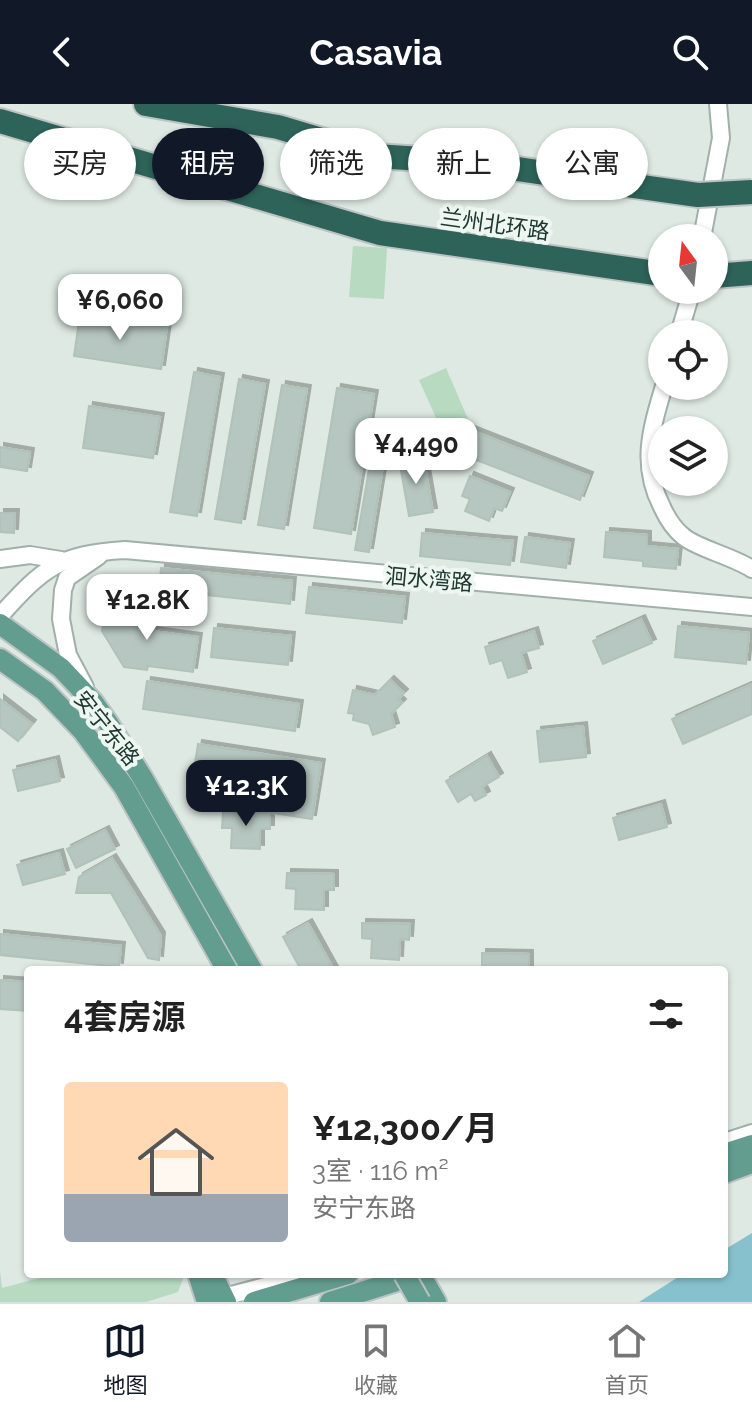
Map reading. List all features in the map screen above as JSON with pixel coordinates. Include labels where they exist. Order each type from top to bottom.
[{"type":"highway","points":[[146,104],[278,127],[375,156],[470,162],[698,195],[752,192]]},
{"type":"highway","name":"兰州北环路","points":[[0,121],[380,233],[648,272]]},
{"type":"highway","points":[[728,275],[752,273]]},
{"type":"main road","points":[[0,624],[61,668],[93,702],[142,777],[250,966]]},
{"type":"main road","name":"安宁东路","points":[[0,659],[45,691],[83,731],[124,787],[225,966]]},
{"type":"main road","points":[[728,1153],[752,1145]]},
{"type":"main road","points":[[728,1172],[752,1163]]},
{"type":"main road","points":[[201,1278],[216,1301]]},
{"type":"main road","points":[[213,1278],[216,1301]]},
{"type":"main road","points":[[254,1302],[335,1278]]},
{"type":"main road","points":[[330,1302],[406,1278],[420,1302]]},
{"type":"main road","points":[[421,1278],[436,1302]]},
{"type":"street","points":[[705,224],[721,138],[718,104]]},
{"type":"street","points":[[660,400],[651,430],[649,466],[655,493],[667,518],[685,538],[752,569]]},
{"type":"street","name":"洄水湾路","points":[[0,559],[30,555],[61,560],[125,550],[752,607]]},
{"type":"street","points":[[93,702],[68,655],[61,619],[63,590],[67,578],[105,551]]},
{"type":"street","name":"洄水湾路","points":[[0,616],[31,581],[61,560]]},
{"type":"street","points":[[728,1141],[752,1133]]},
{"type":"street","points":[[200,1302],[216,1301],[297,1278]]},
{"type":"green space","points":[[353,246],[387,248],[384,299],[349,297]]},
{"type":"green space","points":[[446,368],[468,419],[442,431],[419,380]]},
{"type":"green space","points":[[0,1271],[2,1288],[39,1278],[183,1278],[178,1292],[146,1302],[0,1302]]},
{"type":"water","points":[[752,1233],[752,1302],[639,1302],[677,1278],[728,1278],[728,1248]]},
{"type":"building","points":[[80,314],[167,327],[161,369],[74,356]]},
{"type":"building","points":[[194,372],[220,377],[197,516],[170,512]]},
{"type":"building","points":[[239,379],[265,384],[241,523],[215,519]]},
{"type":"building","points":[[282,385],[307,389],[284,529],[258,525]]},
{"type":"building","points":[[337,388],[374,394],[351,534],[314,528]]},
{"type":"building","points":[[89,406],[160,417],[153,458],[83,448]]},
{"type":"building","points":[[468,429],[589,476],[580,500],[458,453]]},
{"type":"building","points":[[0,447],[30,452],[27,471],[0,467]]},
{"type":"building","points":[[423,455],[433,512],[409,516],[399,459]]},
{"type":"building","points":[[371,458],[384,460],[369,552],[355,550]]},
{"type":"building","points":[[470,476],[510,492],[502,511],[494,508],[489,521],[465,511],[470,499],[462,496]]},
{"type":"building","points":[[0,513],[15,513],[14,533],[0,532]]},
{"type":"building","points":[[606,532],[647,535],[647,546],[678,549],[676,569],[643,566],[643,561],[604,557]]},
{"type":"building","points":[[422,533],[513,541],[510,565],[420,556]]},
{"type":"building","points":[[525,537],[570,543],[566,568],[521,562]]},
{"type":"building","points":[[161,568],[292,581],[290,604],[159,590]]},
{"type":"building","points":[[309,587],[405,597],[402,623],[306,613]]},
{"type":"building","points":[[106,606],[156,613],[153,631],[198,637],[193,672],[148,666],[147,670],[124,667],[102,631]]},
{"type":"building","points":[[641,619],[652,643],[603,664],[593,641]]},
{"type":"building","points":[[678,626],[749,633],[746,664],[675,657]]},
{"type":"building","points":[[214,628],[291,636],[288,665],[211,657]]},
{"type":"building","points":[[534,631],[539,648],[521,653],[527,672],[508,678],[502,660],[490,664],[485,647]]},
{"type":"building","points":[[390,680],[404,693],[398,699],[402,703],[391,714],[395,727],[373,735],[369,724],[353,720],[354,714],[348,713],[353,690],[375,695]]},
{"type":"building","points":[[147,681],[299,704],[295,731],[143,709]]},
{"type":"building","points":[[752,684],[752,714],[683,744],[672,719]]},
{"type":"building","points":[[0,699],[32,724],[18,741],[0,727]]},
{"type":"building","points":[[583,726],[586,757],[540,762],[537,731]]},
{"type":"building","points":[[198,744],[321,763],[312,819],[189,800]]},
{"type":"building","points":[[487,756],[499,777],[482,787],[486,795],[475,801],[471,794],[458,802],[446,781]]},
{"type":"building","points":[[55,760],[60,781],[18,791],[13,770]]},
{"type":"building","points":[[661,804],[667,827],[619,840],[613,818]]},
{"type":"building","points":[[223,812],[270,813],[270,829],[260,829],[260,849],[231,848],[232,828],[222,828]]},
{"type":"building","points":[[105,830],[115,849],[76,868],[67,849]]},
{"type":"building","points":[[59,853],[65,874],[23,885],[17,865]]},
{"type":"building","points":[[112,858],[161,936],[159,960],[148,958],[111,893],[76,893],[79,877]]},
{"type":"building","points":[[287,873],[334,874],[334,890],[324,890],[324,910],[295,909],[296,889],[286,888]]},
{"type":"building","points":[[308,923],[332,966],[299,966],[283,937]]},
{"type":"building","points":[[362,923],[410,924],[409,940],[400,939],[399,960],[371,958],[372,939],[362,938]]},
{"type":"building","points":[[0,934],[121,946],[119,966],[0,955]]},
{"type":"building","points":[[482,953],[529,954],[529,966],[482,966]]},
{"type":"building","points":[[0,980],[24,982],[24,1011],[0,1009]]}]
